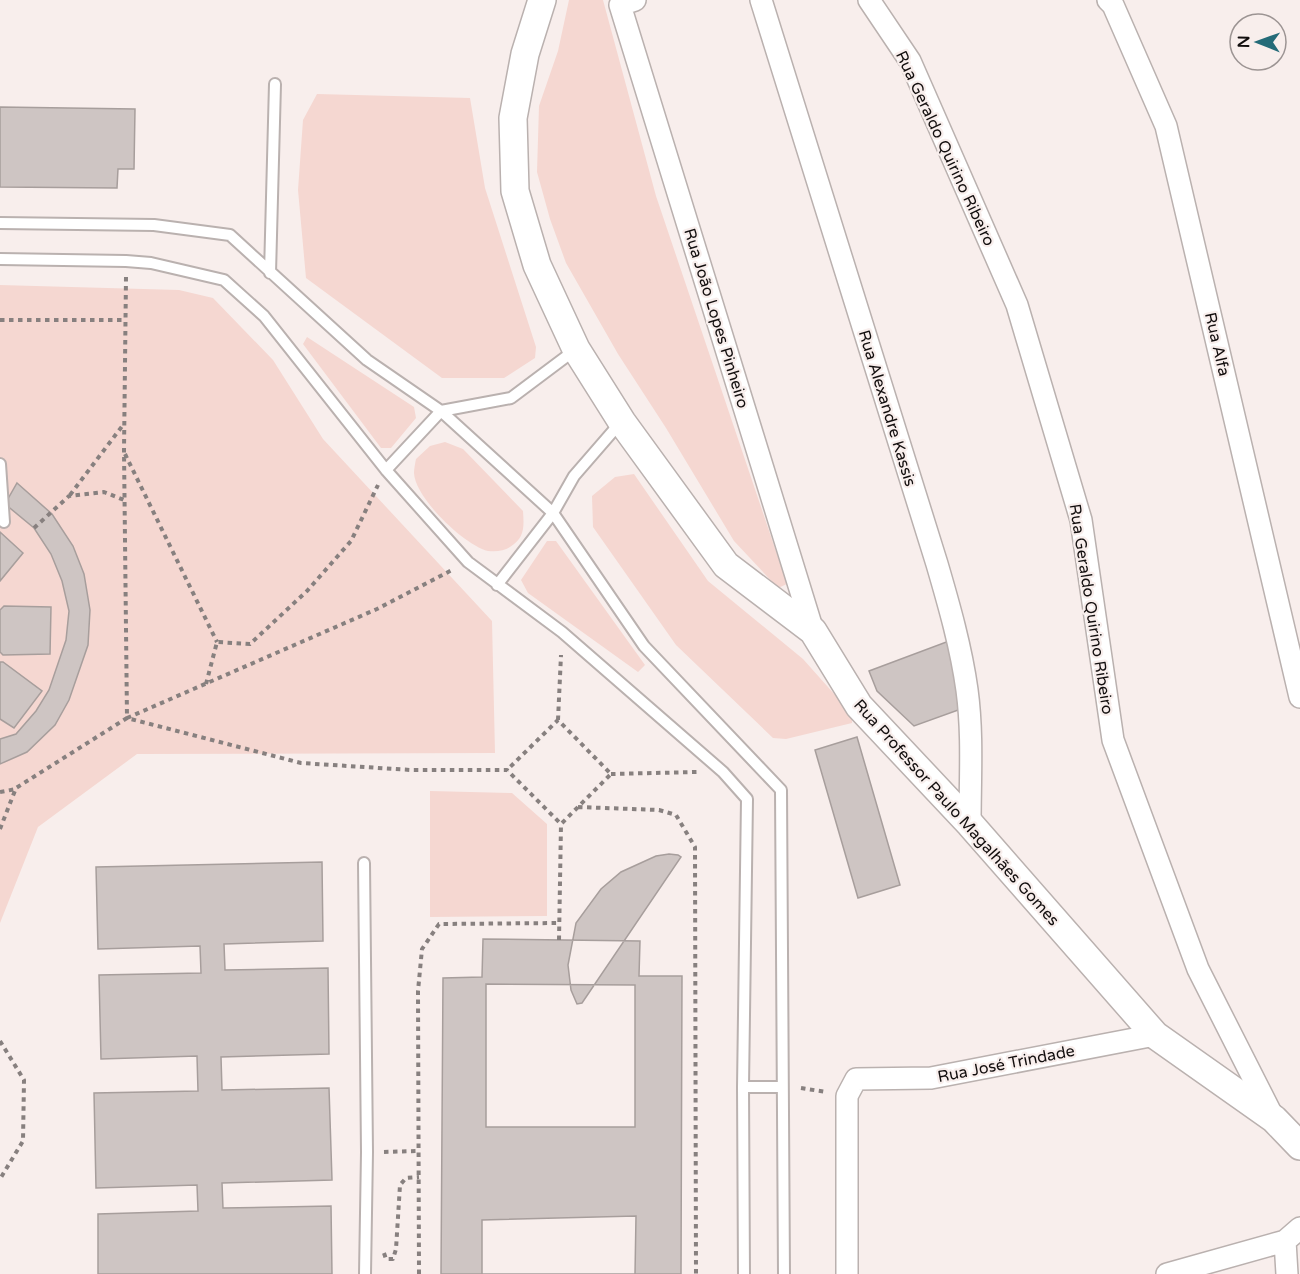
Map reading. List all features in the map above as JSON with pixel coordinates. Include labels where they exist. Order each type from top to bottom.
[{"type":"street","name":"Rua Professor Paulo Magalhães Gomes","points":[[542,0],[525,54],[513,118],[515,190],[537,265],[576,349],[622,422],[726,565],[813,631],[859,706],[970,824],[1155,1035],[1274,1119],[1300,1146]]},
{"type":"street","name":"Rua Alexandre Kassis","points":[[761,0],[937,564],[957,636],[967,691],[971,740],[970,824]]},
{"type":"street","name":"Rua Geraldo Quirino Ribeiro","points":[[869,0],[910,61],[1017,305],[1082,520],[1113,740],[1198,969],[1274,1119]]},
{"type":"street","name":"Rua Alfa","points":[[1108,0],[1113,5],[1166,126],[1294,646],[1300,697]]},
{"type":"street","name":"Rua João Lopes Pinheiro","points":[[628,2],[813,631]]},
{"type":"street","name":"Rua José Trindade","points":[[852,1087],[931,1078],[1155,1035]]},
{"type":"street","points":[[847,1274],[852,1087]]},
{"type":"street","points":[[1167,1274],[1292,1234],[1287,1274]]},
{"type":"lane","points":[[270,273],[275,84]]},
{"type":"lane","points":[[0,223],[154,225],[230,235],[367,360],[441,411],[554,513],[644,646],[781,790],[784,1274]]},
{"type":"lane","points":[[0,260],[151,263],[224,280],[264,316],[386,470],[468,562],[562,632],[723,772],[747,799],[743,1087],[744,1274]]},
{"type":"lane","points":[[386,470],[441,411],[511,398],[576,349]]},
{"type":"lane","points":[[498,585],[554,513],[574,476],[622,422]]},
{"type":"lane","points":[[0,464],[4,522]]},
{"type":"lane","points":[[364,863],[367,1152],[365,1274]]},
{"type":"lane","points":[[743,1087],[782,1087]]},
{"type":"path","points":[[126,261],[124,500],[127,718]]},
{"type":"path","points":[[0,320],[125,320]]},
{"type":"path","points":[[34,528],[69,496],[124,423]]},
{"type":"path","points":[[124,451],[217,642],[205,685]]},
{"type":"path","points":[[217,642],[250,644],[307,591],[351,541],[386,470]]},
{"type":"path","points":[[69,496],[104,492],[124,500]]},
{"type":"path","points":[[0,792],[16,788],[127,718],[376,609],[468,562]]},
{"type":"path","points":[[127,718],[301,764],[411,770],[507,770],[558,720],[562,632]]},
{"type":"path","points":[[558,720],[611,774]]},
{"type":"path","points":[[507,770],[561,824]]},
{"type":"path","points":[[559,940],[561,824],[577,807],[611,774],[723,772]]},
{"type":"path","points":[[0,829],[16,788]]},
{"type":"path","points":[[577,807],[659,810],[676,815],[695,848],[696,1274]]},
{"type":"path","points":[[419,1274],[418,991],[422,949],[438,924],[560,923]]},
{"type":"path","points":[[0,1041],[24,1080],[23,1141],[0,1179]]},
{"type":"path","points":[[782,1087],[807,1089],[852,1087]]},
{"type":"path","points":[[367,1152],[419,1151]]},
{"type":"path","points":[[384,1250],[386,1259],[393,1260],[396,1249],[400,1185],[406,1178],[419,1177]]},
{"type":"shaded area","points":[[569,0],[603,0],[656,196],[787,584],[778,588],[734,541],[618,354],[566,263],[550,219],[537,172],[539,106],[558,51]]},
{"type":"shaded area","points":[[317,94],[470,98],[485,188],[536,347],[535,358],[504,378],[442,378],[306,278],[298,190],[303,120]]},
{"type":"shaded area","points":[[0,285],[179,290],[213,298],[273,360],[323,439],[492,621],[495,753],[137,754],[38,827],[0,923]]},
{"type":"shaded area","points":[[307,337],[414,407],[416,418],[391,448],[381,448],[303,344]]},
{"type":"shaded area","points":[[445,442],[463,449],[523,511],[521,536],[515,544],[503,550],[494,551],[478,547],[466,540],[442,519],[423,495],[416,483],[414,473],[416,459],[430,446]]},
{"type":"shaded area","points":[[634,474],[708,581],[803,659],[852,714],[852,723],[786,739],[773,738],[676,645],[593,527],[592,496],[615,477]]},
{"type":"shaded area","points":[[547,541],[556,541],[645,665],[638,672],[528,593],[521,580]]},
{"type":"shaded area","points":[[430,791],[512,793],[547,824],[547,916],[430,917]]},
{"type":"building","points":[[0,107],[135,109],[134,169],[118,169],[117,188],[0,187]]},
{"type":"building","points":[[17,483],[52,514],[73,546],[84,574],[90,610],[88,645],[69,700],[55,725],[27,752],[0,764],[0,739],[16,734],[36,711],[49,690],[66,640],[69,611],[62,581],[51,554],[34,528],[5,504]]},
{"type":"building","points":[[0,532],[23,553],[0,581]]},
{"type":"building","points":[[4,606],[51,607],[50,654],[3,655],[0,652],[0,610]]},
{"type":"building","points":[[949,641],[961,709],[914,726],[877,691],[869,671]]},
{"type":"building","points":[[0,662],[42,691],[14,728],[0,719]]},
{"type":"building","points":[[857,737],[900,885],[858,898],[815,750]]},
{"type":"building","points":[[669,854],[681,857],[582,1003],[577,1004],[571,990],[568,965],[576,923],[601,889],[621,872],[656,856]]},
{"type":"building","points":[[322,862],[323,941],[224,944],[225,970],[328,968],[329,1054],[221,1057],[222,1090],[329,1088],[332,1180],[222,1183],[223,1208],[331,1206],[332,1274],[98,1274],[98,1214],[198,1211],[197,1185],[96,1188],[94,1093],[198,1091],[197,1056],[101,1059],[99,975],[201,973],[200,946],[98,949],[96,867]]},
{"type":"building","points":[[483,939],[640,941],[639,976],[682,976],[681,1274],[635,1274],[636,1216],[482,1220],[482,1274],[441,1274],[443,978],[482,977]]},
{"type":"building","points":[[483,939],[640,941],[639,976],[682,976],[681,1274],[441,1274],[443,978],[482,977]],"holes":[[[486,984],[635,985],[635,1127],[486,1127]]]},
{"type":"building","points":[[483,939],[640,941],[639,976],[682,976],[681,1274],[441,1274],[443,978],[482,977]]}]
